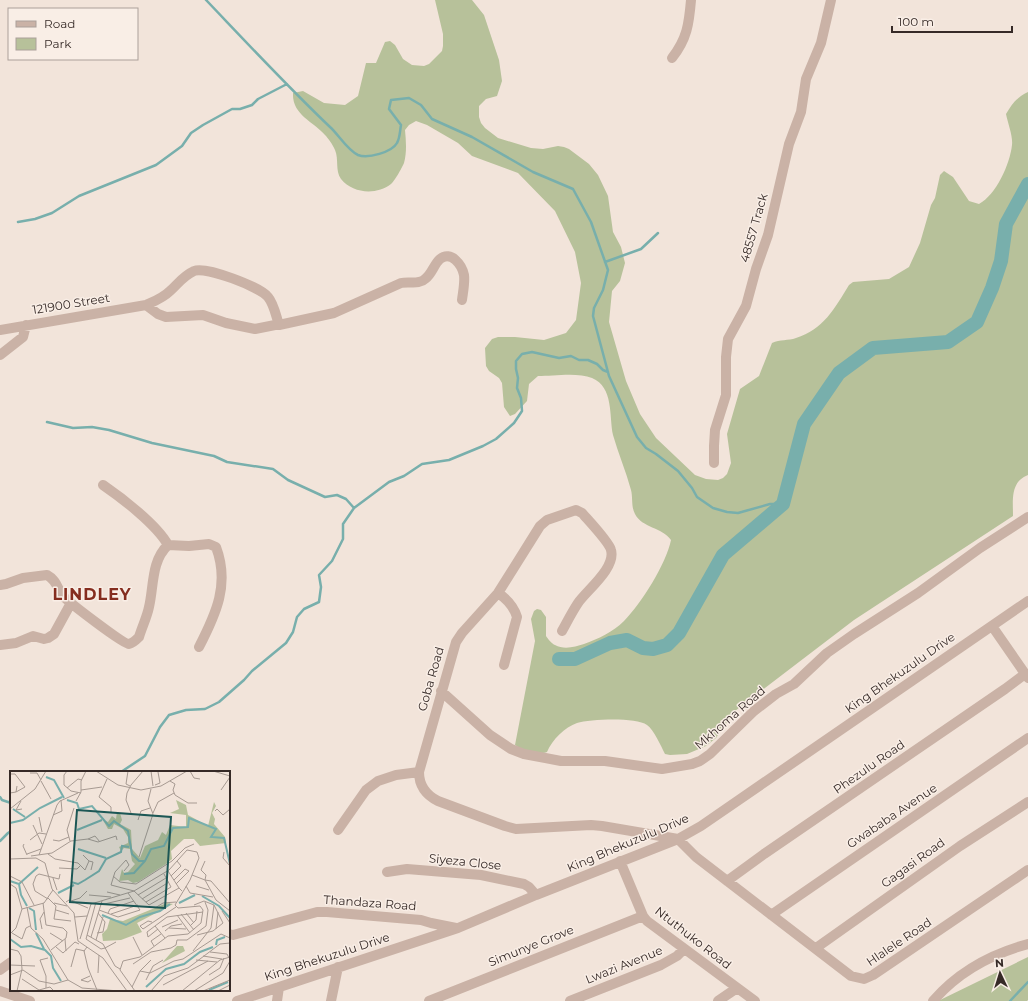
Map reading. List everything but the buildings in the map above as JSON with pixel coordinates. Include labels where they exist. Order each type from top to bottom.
[{"type":"street","points":[[672,58],[687,32],[691,0]]},
{"type":"street","name":"48557 Track","points":[[714,463],[715,430],[726,395],[726,358],[728,339],[746,306],[754,276],[768,235],[789,144],[802,112],[806,79],[821,43],[831,0]]},
{"type":"street","points":[[146,305],[158,314],[166,317],[203,315],[226,323],[255,329],[275,325],[279,326],[334,313],[401,283],[408,281],[418,282],[424,280],[439,259],[445,256],[453,257],[462,269],[464,283],[462,300]]},
{"type":"street","name":"121900 Street","points":[[0,330],[26,324],[146,305],[163,297],[192,272],[199,270],[213,272],[257,288],[268,296],[273,306],[279,326]]},
{"type":"street","points":[[0,356],[23,337],[26,324]]},
{"type":"street","points":[[103,485],[117,495],[161,534],[168,545]]},
{"type":"street","name":"Goba Road","points":[[419,772],[456,642],[462,633],[498,593],[542,524],[574,510],[580,512],[610,548],[611,558],[602,575],[578,603],[562,631]]},
{"type":"street","name":"Mkhoma Road","points":[[441,691],[490,735],[511,749],[524,754],[561,761],[605,761],[662,769],[684,767],[700,761],[710,754],[766,701],[796,682],[807,670],[827,653],[918,593],[980,548],[1028,517]]},
{"type":"street","points":[[0,584],[6,584],[23,578],[47,575],[54,581],[64,598],[116,638],[129,644],[136,640],[144,623],[149,606],[156,563],[162,550],[168,545],[190,546],[209,544],[216,547],[222,576],[222,588],[213,618],[199,647]]},
{"type":"street","points":[[498,593],[504,597],[512,607],[517,618],[504,665]]},
{"type":"street","name":"King Bhekuzulu Drive","points":[[237,1001],[458,928],[620,861],[678,839],[707,822],[1028,601]]},
{"type":"street","points":[[0,645],[16,643],[33,636],[44,639],[48,638],[54,634],[71,603]]},
{"type":"street","points":[[992,626],[1027,676]]},
{"type":"street","name":"Phezulu Road","points":[[727,881],[764,854],[1027,676]]},
{"type":"street","name":"Gwababa Avenue","points":[[771,914],[1028,738]]},
{"type":"street","points":[[338,830],[366,790],[378,781],[396,775],[419,772],[423,788],[435,800],[510,828],[521,830],[597,825],[678,839]]},
{"type":"street","name":"Gagasi Road","points":[[816,948],[960,846],[1028,802]]},
{"type":"street","name":"Hlalele Road","points":[[678,839],[696,857],[727,881],[851,976],[860,979],[869,978],[899,959],[1028,870]]},
{"type":"street","name":"Ntuthuko Road","points":[[620,861],[643,916],[647,921],[754,1001]]},
{"type":"street","name":"Siyeza Close","points":[[387,872],[407,870],[482,875],[524,884],[529,886],[536,895]]},
{"type":"street","name":"Thandaza Road","points":[[231,935],[317,912],[421,920],[458,928]]},
{"type":"street","name":"Simunye Grove","points":[[429,1001],[643,916]]},
{"type":"street","points":[[933,1001],[963,973],[998,954],[1028,944]]},
{"type":"street","name":"Lwazi Avenue","points":[[570,1001],[661,965],[677,956],[684,949]]},
{"type":"street","points":[[0,970],[10,963]]},
{"type":"street","points":[[331,1001],[338,967]]},
{"type":"street","points":[[277,1001],[279,986]]},
{"type":"street","points":[[718,1001],[737,988]]},
{"type":"street","points":[[4,990],[30,1001]]},
{"type":"green space","points":[[435,0],[472,0],[484,15],[499,60],[502,81],[497,96],[486,99],[479,106],[479,117],[485,128],[498,138],[531,148],[543,149],[558,146],[569,149],[589,164],[598,175],[608,196],[613,232],[621,247],[625,263],[620,281],[612,291],[609,322],[626,381],[640,414],[656,438],[695,475],[706,479],[718,480],[727,474],[731,463],[727,434],[740,389],[759,376],[772,343],[796,338],[814,330],[833,310],[849,285],[853,282],[889,279],[909,267],[920,243],[931,205],[935,198],[940,175],[944,171],[953,177],[969,201],[979,204],[991,194],[1005,170],[1011,153],[1012,138],[1006,114],[1015,101],[1028,92],[1028,475],[1022,478],[1015,487],[1013,498],[1013,516],[854,620],[735,711],[716,738],[706,746],[687,754],[665,754],[650,727],[641,722],[624,720],[602,720],[572,725],[559,734],[547,752],[543,753],[530,752],[515,745],[535,641],[531,619],[534,611],[537,609],[541,610],[546,617],[546,636],[558,647],[570,648],[605,635],[624,621],[638,605],[658,572],[671,540],[663,532],[642,522],[635,514],[631,490],[613,435],[607,395],[599,382],[592,378],[580,375],[538,376],[529,384],[527,401],[515,414],[510,416],[504,407],[502,383],[499,378],[489,371],[486,366],[485,348],[492,339],[498,337],[515,337],[544,340],[566,333],[576,320],[581,283],[575,252],[555,211],[518,173],[472,156],[458,143],[427,125],[416,121],[409,125],[405,130],[405,159],[398,175],[392,183],[385,188],[372,191],[352,188],[339,176],[336,154],[326,136],[304,117],[296,107],[293,93],[303,91],[324,103],[345,105],[358,96],[366,63],[376,63],[385,42],[390,41],[395,45],[403,59],[412,65],[424,66],[429,64],[442,51],[443,46],[443,34]]},
{"type":"green space","points":[[1028,957],[1027,1001],[938,1001]]},
{"type":"waterway","points":[[206,0],[354,153],[362,156],[368,156],[385,152],[394,146],[399,139],[401,125],[389,109],[391,100],[409,98],[421,105],[432,119],[472,137],[533,172],[573,189],[591,222],[608,270],[603,290],[594,308],[593,316],[609,376],[637,437],[646,448],[678,471],[692,488],[697,497],[713,508],[738,513],[770,504],[783,504]]},
{"type":"waterway","points":[[18,222],[35,219],[52,213],[79,196],[156,165],[182,146],[191,133],[203,125],[232,109],[240,109],[252,105],[258,99],[287,84]]},
{"type":"waterway","points":[[559,659],[575,659],[610,643],[627,640],[643,648],[653,649],[667,645],[679,633],[723,555],[783,504],[804,424],[839,373],[873,348],[948,342],[977,322],[992,288],[1001,261],[1006,224],[1028,184]]},
{"type":"waterway","points":[[605,262],[641,249],[658,233]]},
{"type":"waterway","points":[[122,771],[145,756],[160,727],[169,715],[186,710],[205,709],[219,702],[252,671],[286,643],[293,632],[297,617],[304,609],[319,602],[321,587],[319,575],[332,561],[343,539],[343,524],[354,508],[389,482],[404,476],[422,464],[449,460],[483,446],[496,439],[514,423],[522,411],[521,398],[517,388],[518,378],[516,369],[516,361],[522,354],[532,352],[559,358],[571,356],[579,360],[588,360],[597,364],[603,370],[608,372]]},
{"type":"waterway","points":[[47,422],[73,428],[92,427],[109,430],[152,443],[214,456],[227,462],[273,469],[288,480],[325,497],[337,495],[346,499],[354,508]]},
{"type":"waterway","points":[[0,797],[2,800],[10,803]]},
{"type":"waterway","points":[[0,841],[10,832]]},
{"type":"waterway","points":[[1010,1001],[1028,982]]},
{"type":"district","name":"LINDLEY","points":[[92,594]]}]
